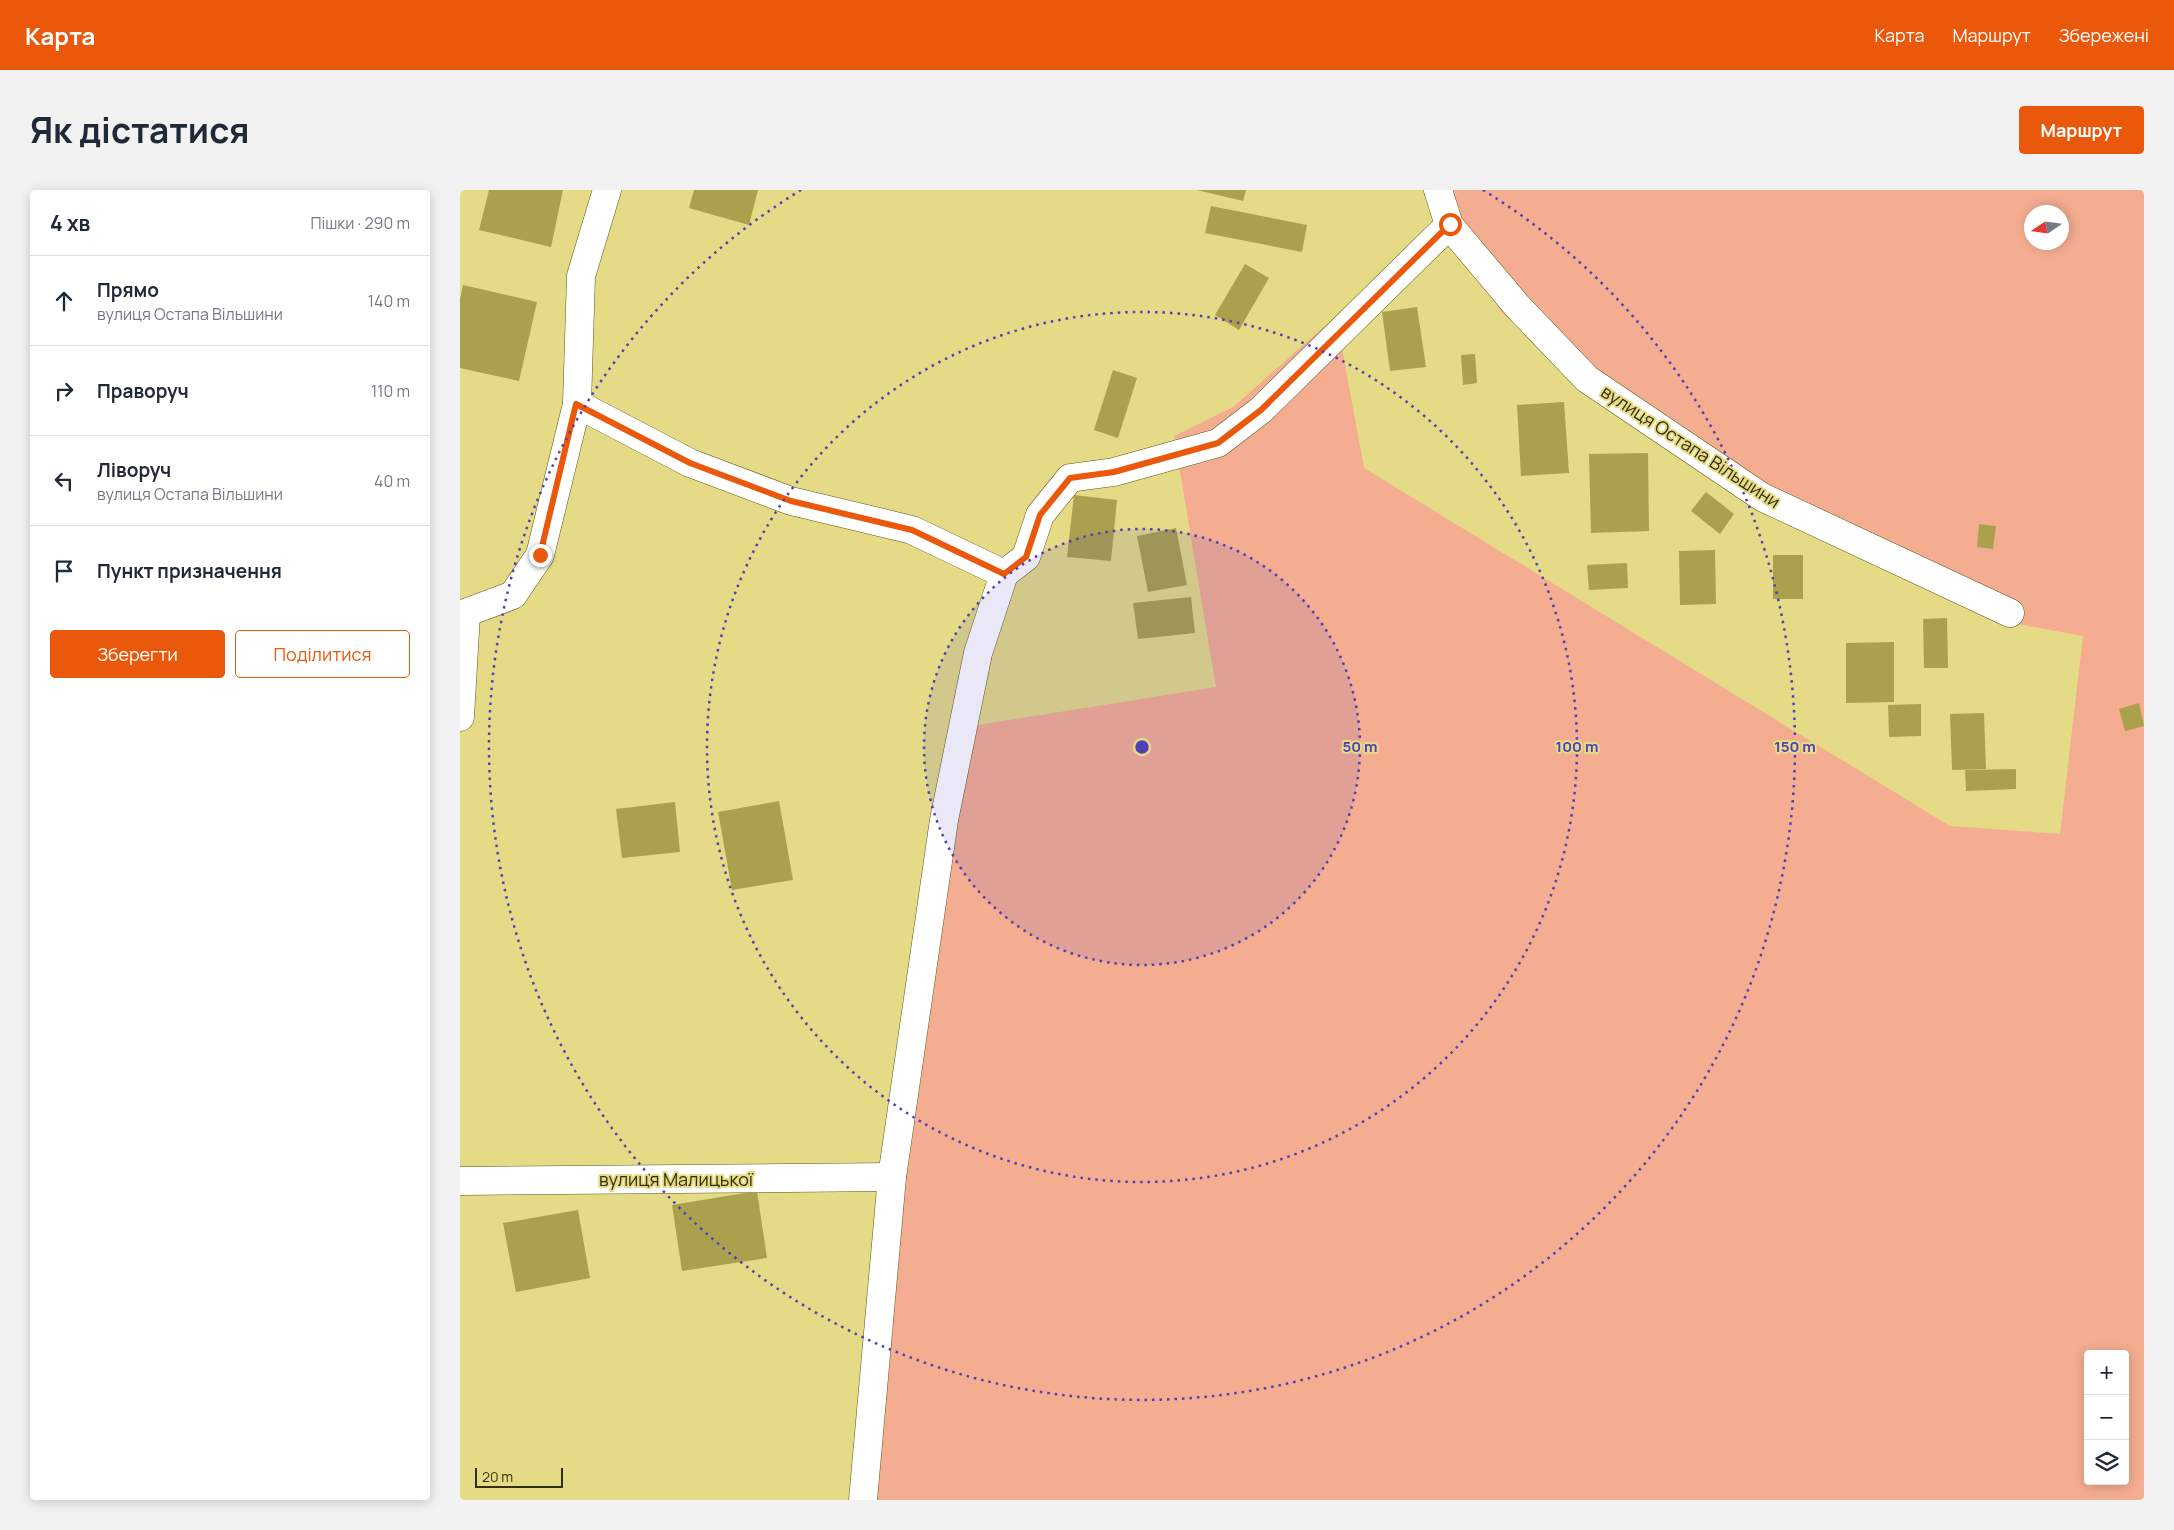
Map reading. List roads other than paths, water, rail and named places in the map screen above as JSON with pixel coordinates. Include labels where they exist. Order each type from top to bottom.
[{"type":"street","points":[[460,717],[463,614],[513,595],[540,555],[576,404],[581,276],[607,190]]},
{"type":"street","name":"вулиця Остапа Вільшини","points":[[1438,190],[1450,224],[1518,307],[1587,379],[1762,497],[2010,613]]},
{"type":"street","points":[[863,1500],[892,1177],[944,820],[978,654],[1004,574],[1026,557],[1040,515],[1070,478],[1114,472],[1218,443],[1261,410],[1450,224]]},
{"type":"street","points":[[576,404],[690,463],[791,501],[912,530],[1004,574]]},
{"type":"street","name":"вулиця Малицької","points":[[460,1182],[892,1177]]}]
